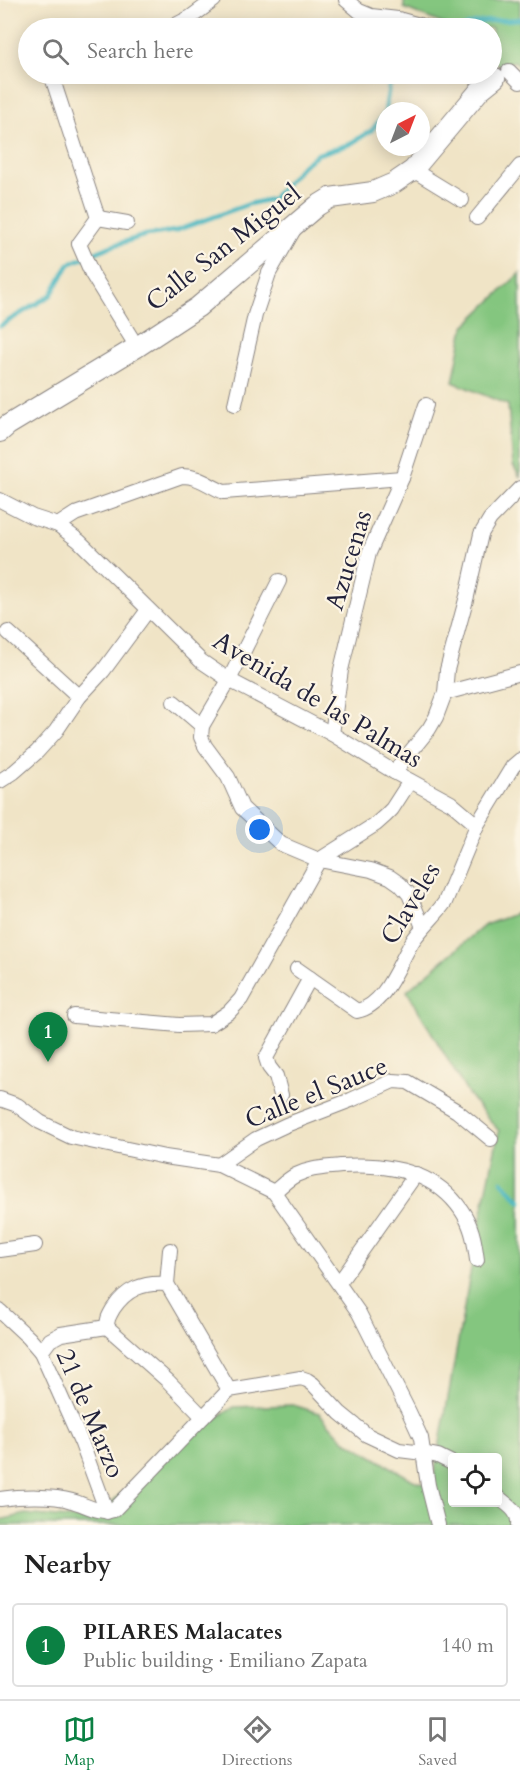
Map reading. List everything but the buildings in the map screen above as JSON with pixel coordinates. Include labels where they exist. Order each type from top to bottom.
[{"type":"street","points":[[189,18],[214,0]]},
{"type":"street","points":[[346,0],[359,11],[371,16],[389,18]]},
{"type":"street","points":[[502,75],[520,82]]},
{"type":"street","points":[[54,84],[98,218]]},
{"type":"street","name":"Calle San Miguel","points":[[0,432],[8,424],[137,347],[198,307],[317,206],[330,198],[373,192],[394,183],[413,170],[487,84]]},
{"type":"street","points":[[477,218],[520,166]]},
{"type":"street","points":[[413,170],[462,200]]},
{"type":"street","points":[[98,218],[127,223]]},
{"type":"street","points":[[98,218],[79,244],[80,248],[88,267],[137,347]]},
{"type":"street","points":[[235,404],[255,315],[269,273],[299,220]]},
{"type":"street","name":"Azucenas","points":[[332,734],[342,670],[369,553],[402,478],[426,405]]},
{"type":"street","points":[[58,525],[75,514],[182,476],[200,479],[224,492],[402,478]]},
{"type":"street","points":[[394,772],[429,729],[445,693],[447,670],[481,534],[490,519],[520,488]]},
{"type":"street","name":"Avenida de las Palmas","points":[[0,500],[33,517],[58,525],[78,541],[201,661],[229,680],[332,734],[451,803],[477,825]]},
{"type":"street","points":[[279,581],[229,680],[202,726],[201,737],[228,777],[242,808],[281,844],[319,861],[371,870],[390,877],[409,894],[423,927]]},
{"type":"street","points":[[0,781],[37,752],[56,731],[79,697],[103,671],[148,610]]},
{"type":"street","points":[[8,632],[79,697]]},
{"type":"street","points":[[445,693],[520,673]]},
{"type":"street","points":[[174,702],[202,726]]},
{"type":"street","name":"Claveles","points":[[297,969],[357,1011],[365,1009],[376,1000],[394,978],[409,947],[423,927],[445,902],[477,825],[513,765],[520,760]]},
{"type":"street","points":[[74,1016],[179,1025],[211,1024],[229,1012],[241,999],[319,861],[376,824],[392,809],[410,781]]},
{"type":"street","points":[[281,1095],[276,1076],[266,1058],[310,978]]},
{"type":"street","name":"Calle el Sauce","points":[[219,1165],[256,1139],[393,1081],[408,1082],[457,1111],[491,1139]]},
{"type":"street","points":[[0,1099],[17,1105],[40,1122],[71,1137],[165,1157],[219,1165],[274,1192],[359,1313],[409,1412],[421,1437],[428,1485],[438,1525]]},
{"type":"street","points":[[274,1192],[293,1176],[325,1167],[363,1165],[392,1167],[416,1174],[435,1185],[465,1216],[472,1233],[477,1260]]},
{"type":"street","points":[[339,1283],[416,1174]]},
{"type":"street","points":[[0,1250],[35,1245]]},
{"type":"street","points":[[170,1250],[167,1284],[229,1390]]},
{"type":"street","points":[[167,1284],[130,1290],[119,1300],[107,1319],[107,1327],[168,1381],[203,1417]]},
{"type":"street","name":"21 de Marzo","points":[[0,1311],[41,1352],[82,1444],[107,1512]]},
{"type":"street","points":[[41,1352],[50,1340],[61,1334],[107,1327]]},
{"type":"street","points":[[0,1499],[20,1496],[71,1500],[94,1510],[107,1512],[114,1510],[229,1390],[301,1378],[313,1384],[340,1413],[367,1435],[383,1444],[399,1450],[438,1456],[448,1460]]},
{"type":"street","points":[[502,1500],[519,1517],[518,1525]]},
{"type":"green space","points":[[404,0],[520,0],[520,66],[514,61],[502,65],[502,18],[428,18],[404,8]]},
{"type":"green space","points":[[520,273],[520,477],[513,465],[508,405],[453,382],[464,327]]},
{"type":"green space","points":[[520,912],[520,1525],[0,1525],[0,1520],[26,1514],[88,1520],[113,1501],[171,1447],[234,1407],[293,1405],[319,1413],[343,1439],[413,1480],[432,1487],[475,1246],[499,1131],[468,1094],[407,991],[485,925]]},
{"type":"waterway","points":[[502,20],[520,19]]},
{"type":"waterway","points":[[386,102],[391,84]]},
{"type":"waterway","points":[[0,326],[51,295],[69,264],[109,247],[146,235],[175,231],[249,204],[272,199],[302,166],[318,154],[350,144],[372,130],[376,125]]},
{"type":"waterway","points":[[502,1181],[520,1201]]},
{"type":"place","name":"PILARES Malacates","points":[[48,1062]]}]
